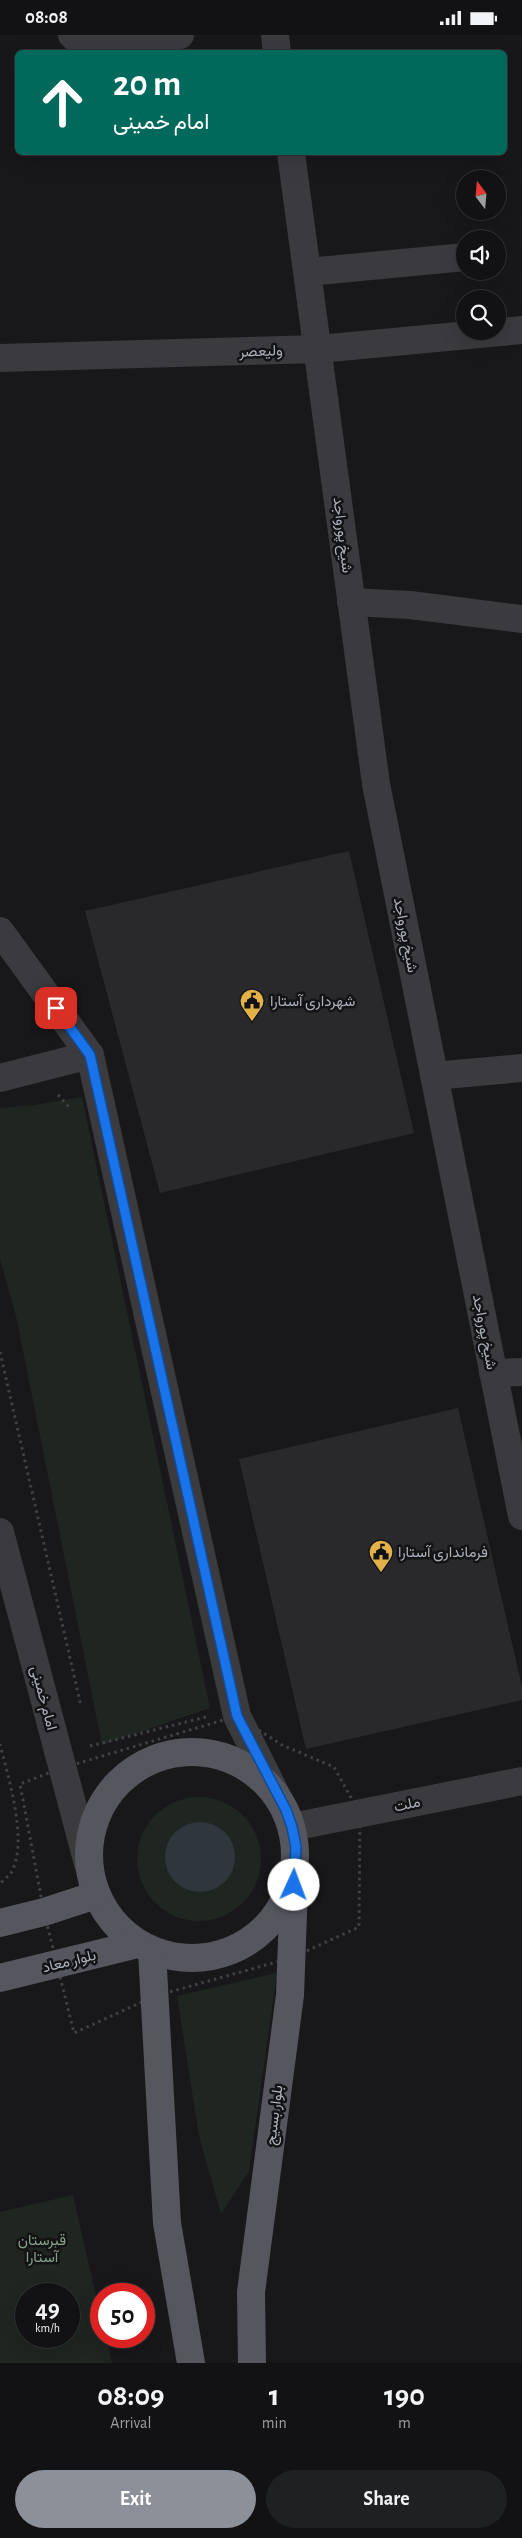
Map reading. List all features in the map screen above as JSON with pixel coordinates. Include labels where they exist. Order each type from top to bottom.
[{"type":"main road","points":[[188,1751],[222,1755],[252,1770],[276,1794],[286,1810],[292,1827],[295,1866],[287,1897],[270,1924],[245,1944],[215,1956],[184,1958],[145,1948],[112,1923],[96,1895],[88,1864],[90,1830],[104,1799],[126,1774],[156,1757],[188,1751]]},
{"type":"main road","name":"بلوار بسیج","points":[[252,2363],[251,2291],[290,1995],[295,1866]]},
{"type":"main road","points":[[0,1923],[44,1912],[96,1895]]},
{"type":"main road","points":[[145,1948],[155,1996],[168,2223],[190,2363]]},
{"type":"main road","name":"بلوار معاد","points":[[0,1978],[58,1963],[145,1948]]},
{"type":"street","points":[[72,35],[84,46],[180,35]]},
{"type":"street","points":[[274,35],[276,50]]},
{"type":"street","name":"شیخ پورواجد","points":[[291,155],[319,349],[376,785],[522,1516]]},
{"type":"street","points":[[308,272],[456,258]]},
{"type":"street","name":"ولیعصر","points":[[0,358],[319,349],[522,331]]},
{"type":"street","points":[[351,602],[410,605],[522,619]]},
{"type":"street","points":[[0,931],[90,1055],[237,1716],[276,1794]]},
{"type":"street","points":[[0,1078],[90,1055]]},
{"type":"street","points":[[434,1076],[522,1068]]},
{"type":"street","points":[[493,1373],[522,1372]]},
{"type":"street","name":"امام خمینی","points":[[0,1533],[88,1864]]},
{"type":"street","name":"ملت","points":[[292,1827],[522,1781]]},
{"type":"path","points":[[0,1352],[82,1709]]},
{"type":"path","points":[[88,1738],[90,1748],[210,1715]]},
{"type":"path","points":[[237,1716],[282,1745],[334,1767],[360,1814],[359,1927],[291,1958],[155,1996],[74,2033],[44,1912],[20,1784],[62,1768],[237,1716]]},
{"type":"path","points":[[0,1744],[16,1813],[18,1843],[11,1872],[0,1884]]},
{"type":"green space","points":[[82,1097],[210,1708],[102,1745],[16,1316],[0,1259],[0,1108],[34,1105]]},
{"type":"green space","points":[[199,1797],[223,1802],[243,1815],[256,1835],[261,1859],[256,1883],[243,1903],[223,1916],[199,1921],[175,1916],[155,1903],[142,1883],[137,1859],[142,1835],[155,1815],[175,1802]]},
{"type":"green space","points":[[277,1973],[249,2171],[221,2214],[199,2136],[177,1996]]},
{"type":"green space","name":"قبرستان آستارا","points":[[73,2195],[93,2283],[90,2283],[90,2348],[109,2348],[112,2363],[0,2363],[0,2212]]},
{"type":"shaded area","points":[[200,1822],[213,1825],[225,1832],[232,1844],[235,1857],[232,1870],[225,1882],[213,1889],[200,1892],[187,1889],[175,1882],[168,1870],[165,1857],[168,1844],[175,1832],[187,1825]]},
{"type":"building","name":"شهرداری آستارا","points":[[349,851],[414,1133],[160,1193],[85,911]]},
{"type":"building","name":"فرمانداری آستارا","points":[[458,1408],[522,1687],[522,1700],[306,1749],[239,1459]]},
{"type":"place","name":"شهرداری آستارا","points":[[252,1022]]},
{"type":"place","name":"فرمانداری آستارا","points":[[381,1573]]},
{"type":"route","points":[[56,1008],[90,1055],[237,1716],[286,1810],[292,1827],[296,1847],[294,1885]]}]
